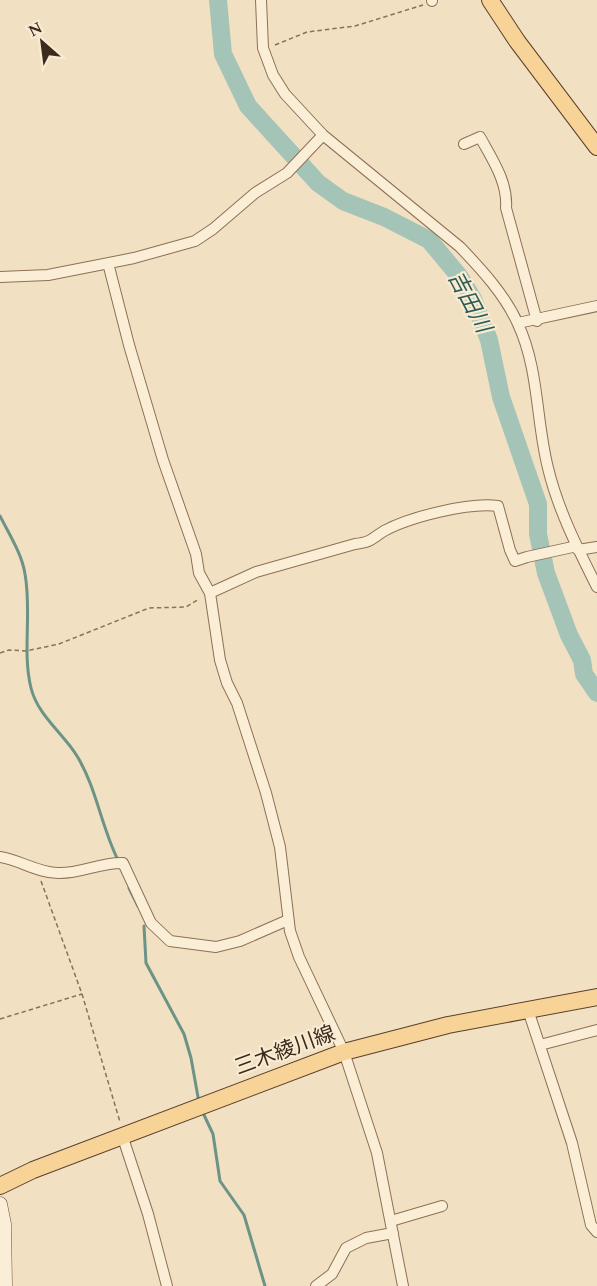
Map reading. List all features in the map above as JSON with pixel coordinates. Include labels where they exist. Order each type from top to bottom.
[{"type":"main road","points":[[489,0],[597,147]]},
{"type":"main road","name":"三木綾川線","points":[[0,1186],[33,1170],[344,1052],[448,1024],[597,997]]},
{"type":"street","points":[[261,0],[263,48],[273,75],[319,138],[460,247],[488,278],[518,324],[534,378],[548,468],[578,548],[597,587]]},
{"type":"street","points":[[464,144],[480,137],[498,169],[507,196],[506,208],[537,321]]},
{"type":"street","points":[[0,277],[48,275],[173,248],[195,241],[255,193],[287,173],[319,138]]},
{"type":"street","points":[[108,263],[129,345],[163,460],[196,554],[199,573],[210,593],[220,660],[227,683],[237,703],[266,793],[280,847],[288,921],[299,957],[344,1052],[377,1153],[403,1286]]},
{"type":"street","points":[[518,324],[597,306]]},
{"type":"street","points":[[210,593],[256,572],[355,544],[369,543],[385,531],[430,515],[484,504],[498,506],[515,561],[560,550],[597,547]]},
{"type":"street","points":[[0,856],[12,858],[37,869],[58,873],[78,871],[112,862],[123,862],[151,923],[170,941],[216,947],[240,941],[288,921]]},
{"type":"street","points":[[528,1010],[572,1143],[591,1225],[597,1232]]},
{"type":"street","points":[[540,1045],[597,1030]]},
{"type":"street","points":[[123,1135],[148,1214],[167,1286]]},
{"type":"street","points":[[0,1204],[4,1224],[5,1286]]},
{"type":"street","points":[[390,1221],[442,1206]]},
{"type":"street","points":[[316,1286],[332,1274],[346,1248],[366,1238],[393,1233]]},
{"type":"path","points":[[263,48],[307,33],[356,26],[415,9],[432,0]]},
{"type":"path","points":[[0,653],[9,650],[26,651],[59,644],[149,608],[186,607],[210,593]]},
{"type":"path","points":[[37,869],[82,994],[123,1135]]},
{"type":"path","points":[[0,1019],[82,994]]},
{"type":"waterway","name":"吉田川","points":[[218,0],[223,54],[248,106],[318,183],[343,201],[384,217],[429,240],[459,276],[473,299],[489,340],[501,397],[538,504],[538,534],[546,573],[569,635],[582,660],[584,674],[597,693]]},
{"type":"waterway","points":[[0,516],[18,552],[25,574],[28,603],[28,674],[34,698],[84,768],[117,858]]},
{"type":"waterway","points":[[129,888],[138,906]]},
{"type":"waterway","points":[[144,926],[146,963],[184,1034],[198,1097]]},
{"type":"waterway","points":[[204,1115],[213,1134],[220,1181],[244,1215],[265,1286]]}]
